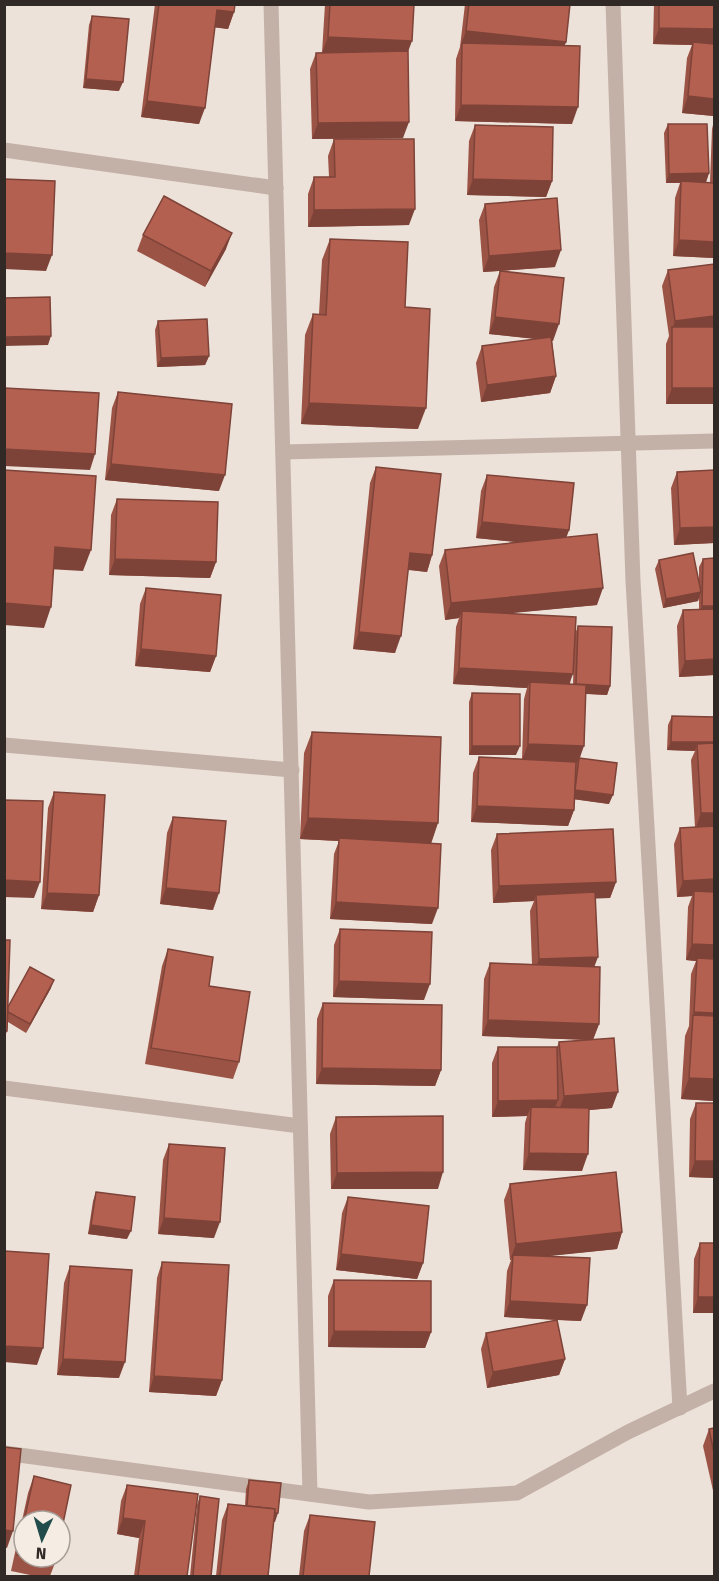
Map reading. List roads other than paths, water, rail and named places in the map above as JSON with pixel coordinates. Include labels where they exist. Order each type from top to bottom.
[{"type":"street","points":[[271,4],[310,1494]]},
{"type":"street","points":[[613,4],[634,593],[680,1408]]},
{"type":"street","points":[[4,150],[276,188]]},
{"type":"street","points":[[283,452],[714,441]]},
{"type":"street","points":[[4,746],[292,770]]},
{"type":"street","points":[[4,1088],[300,1126]]},
{"type":"street","points":[[4,1453],[369,1502],[517,1493],[628,1432],[714,1391]]}]
